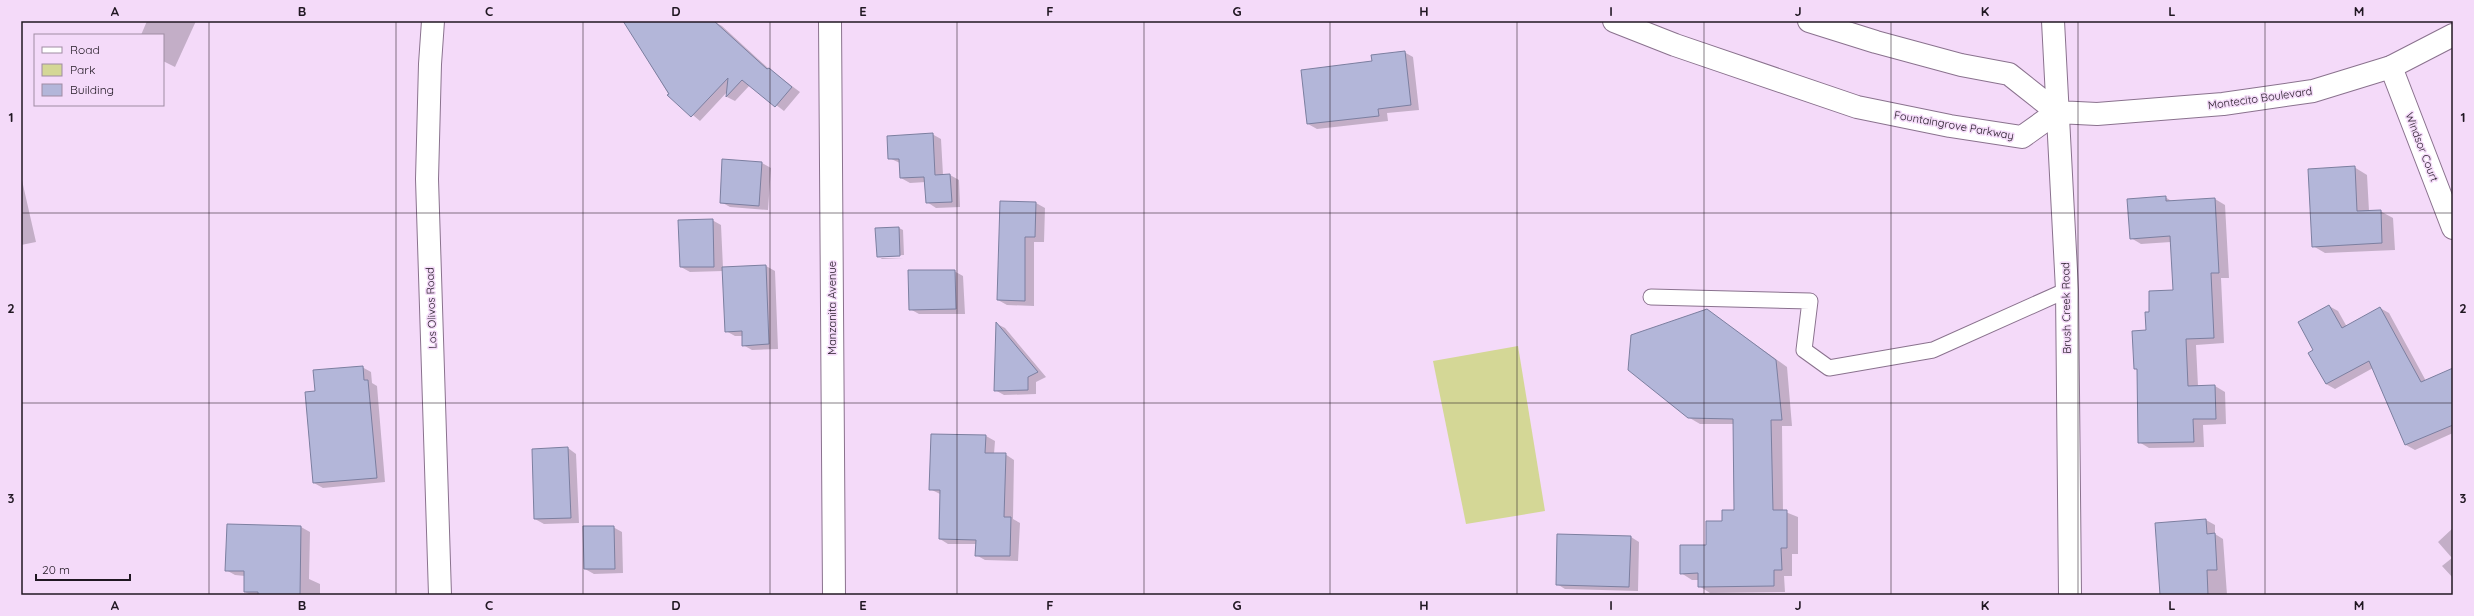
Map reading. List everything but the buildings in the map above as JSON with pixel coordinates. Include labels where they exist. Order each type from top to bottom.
[{"type":"street","name":"Los Olivos Road","points":[[433,21],[430,64],[428,179],[440,595]]},
{"type":"street","name":"Manzanita Avenue","points":[[830,21],[834,595]]},
{"type":"street","name":"Fountaingrove Parkway","points":[[1614,21],[1675,45],[1857,106],[1935,123],[2022,138],[2057,112]]},
{"type":"street","points":[[1809,21],[1883,44],[1961,64],[2009,74],[2057,112]]},
{"type":"street","name":"Brush Creek Road","points":[[2053,21],[2067,290],[2070,595]]},
{"type":"street","name":"Montecito Boulevard","points":[[2057,112],[2097,114],[2223,104],[2313,91],[2391,67],[2453,35]]},
{"type":"street","name":"Windsor Court","points":[[2391,67],[2453,228]]},
{"type":"lane","points":[[1651,297],[1810,300],[1804,350],[1829,368],[1933,350],[2067,290]]},
{"type":"green space","points":[[1518,346],[1545,511],[1466,524],[1433,361]]}]
